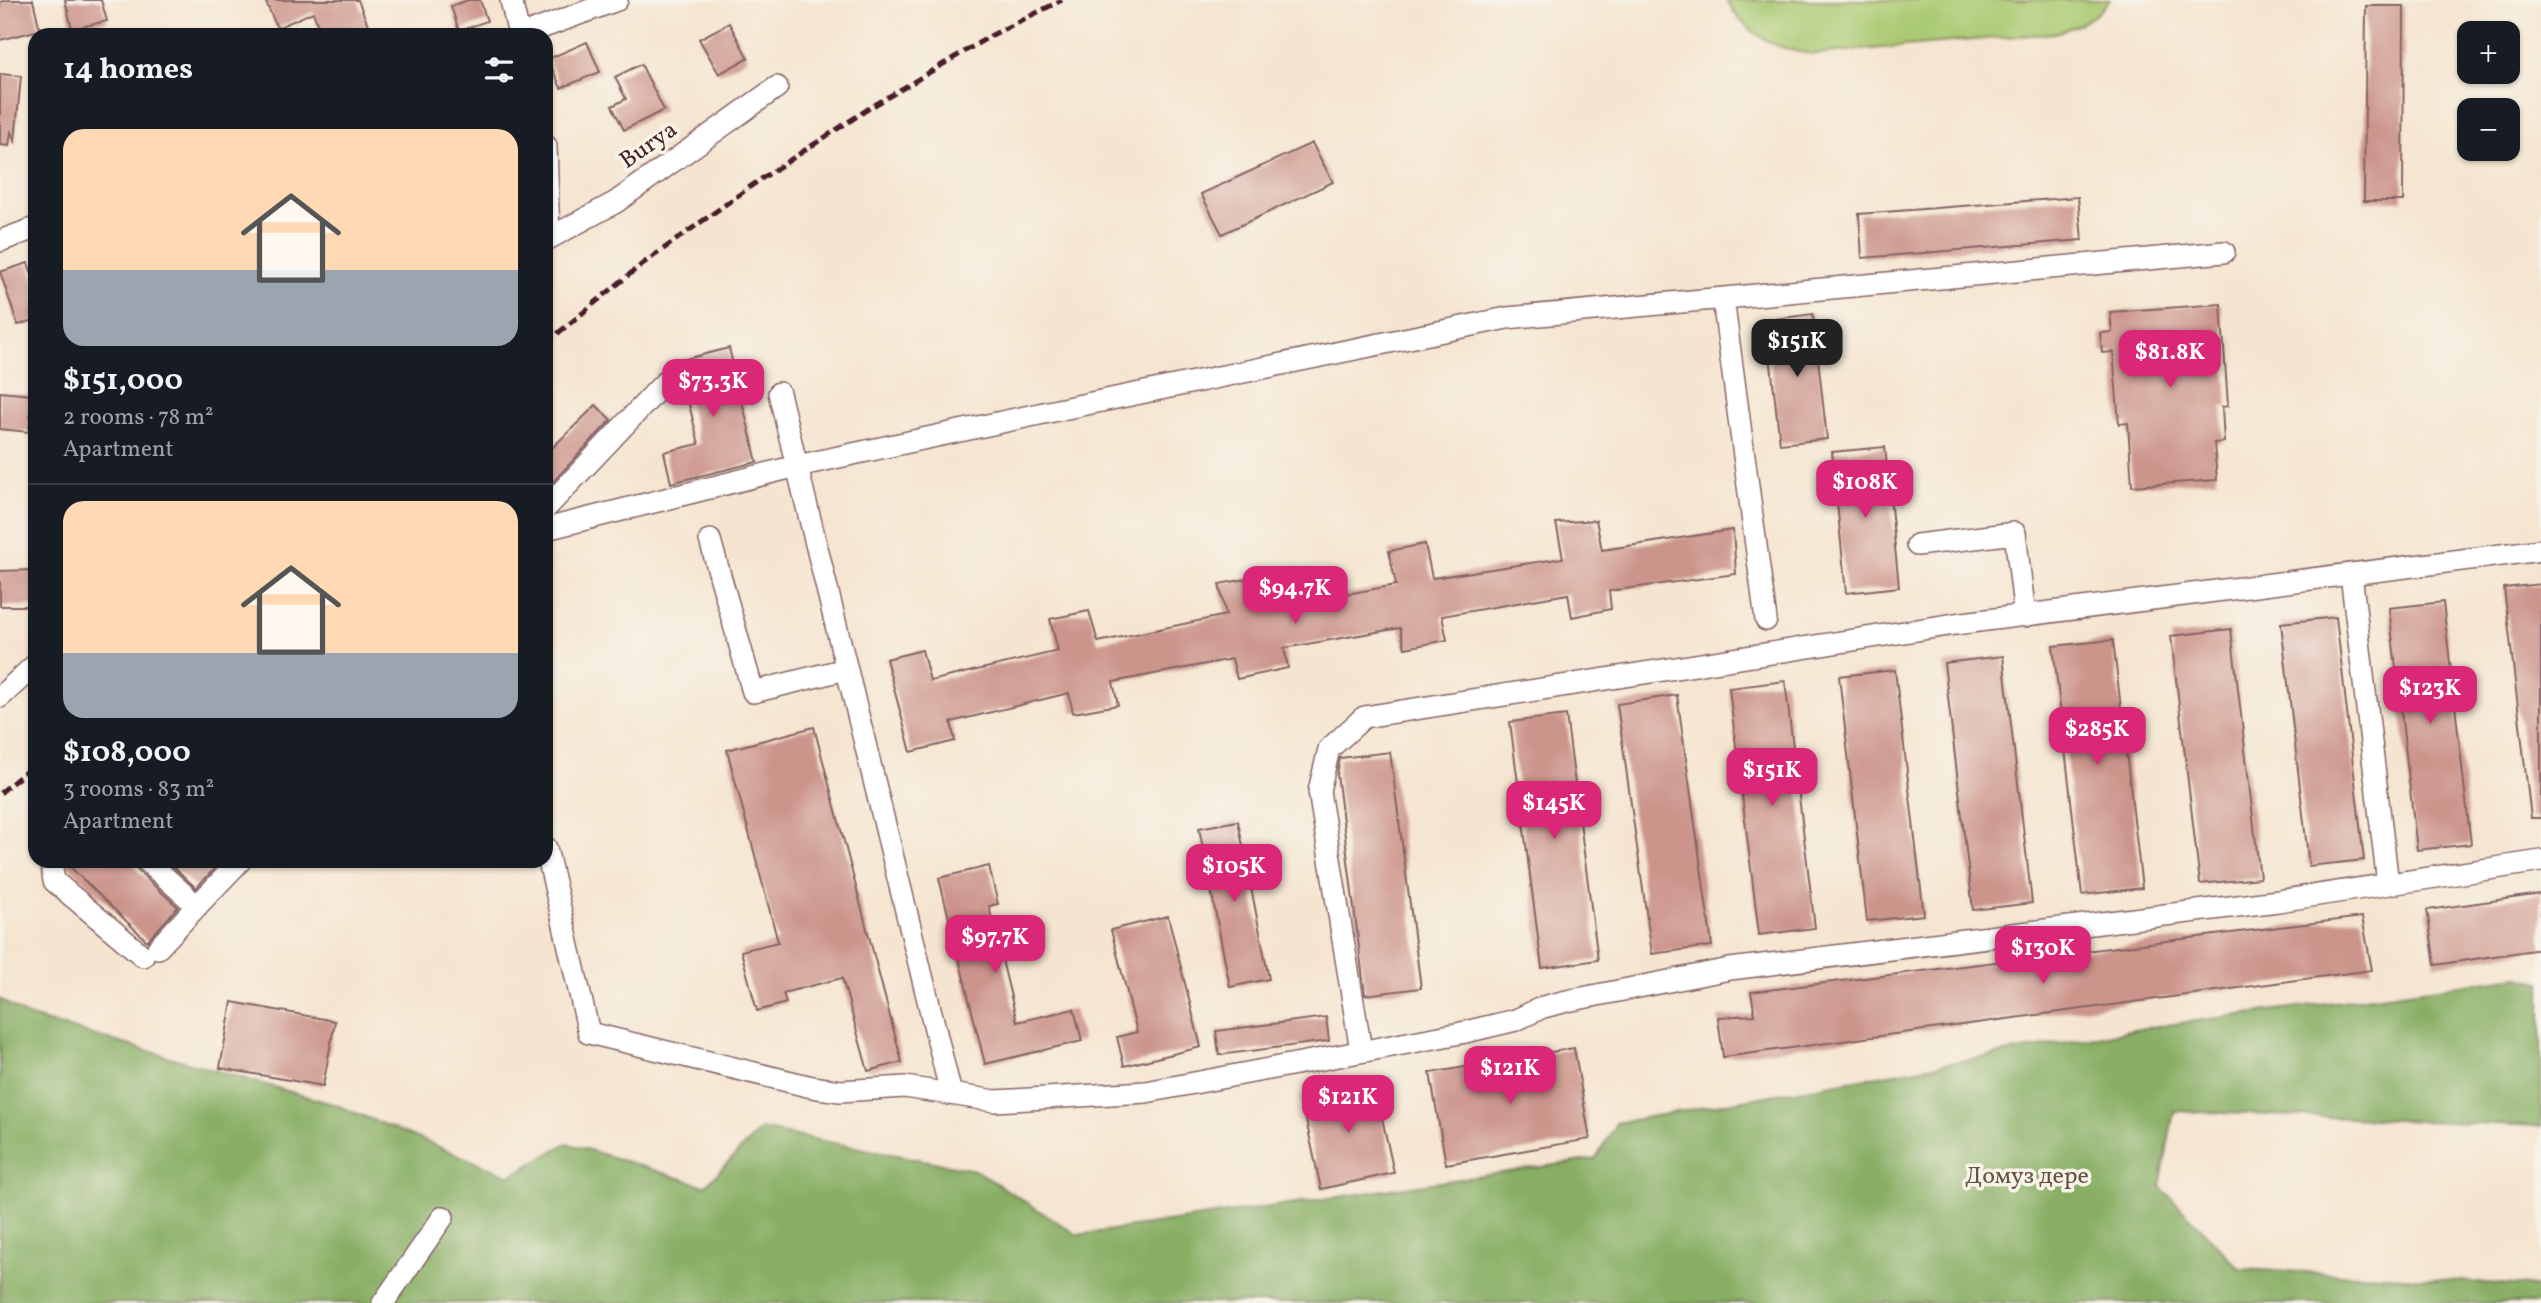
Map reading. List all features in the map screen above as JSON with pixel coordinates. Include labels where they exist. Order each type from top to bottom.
[{"type":"street","points":[[511,0],[518,28]]},
{"type":"street","points":[[539,28],[617,0]]},
{"type":"street","name":"Burya","points":[[553,236],[616,202],[778,87]]},
{"type":"street","points":[[0,242],[28,231]]},
{"type":"street","points":[[553,527],[797,466],[1507,318],[2224,252]]},
{"type":"street","points":[[1723,299],[1766,620]]},
{"type":"street","points":[[553,501],[666,382]]},
{"type":"street","points":[[779,393],[951,1094]]},
{"type":"street","points":[[1917,545],[2015,533],[2025,615]]},
{"type":"street","points":[[709,540],[753,692],[846,669]]},
{"type":"street","points":[[1361,1051],[1319,791],[1329,750],[1364,717],[1955,624],[2541,550]]},
{"type":"street","points":[[2351,574],[2388,884]]},
{"type":"street","points":[[0,697],[28,671]]},
{"type":"street","points":[[551,868],[589,1033],[812,1087],[839,1091],[905,1087],[995,1101],[1146,1092],[1461,1033],[1516,1020],[1544,1007],[1567,1001],[1730,969],[2278,901],[2541,861]]},
{"type":"street","points":[[52,868],[54,881],[150,952],[233,868]]},
{"type":"street","points":[[155,868],[197,906]]},
{"type":"street","points":[[383,1303],[443,1217]]},
{"type":"green space","points":[[1726,0],[2110,0],[2085,21],[2054,33],[1813,54],[1787,49],[1763,38],[1742,22]]},
{"type":"green space","name":"Домуз дере","points":[[2518,977],[2541,982],[2541,1126],[2174,1111],[2160,1186],[2240,1269],[2541,1287],[2541,1303],[0,1303],[0,999],[27,1016],[336,1105],[510,1176],[567,1143],[705,1186],[761,1129],[975,1170],[1078,1235],[1596,1159],[1616,1123],[2145,1028]]},
{"type":"building","points":[[33,0],[40,28],[28,28],[28,33],[0,40],[0,2]]},
{"type":"building","points":[[65,0],[101,0],[107,21],[72,28]]},
{"type":"building","points":[[265,0],[358,0],[369,28],[319,28],[313,12],[277,28]]},
{"type":"building","points":[[468,0],[480,0],[487,21],[467,28],[458,28],[451,6]]},
{"type":"building","points":[[2366,6],[2404,6],[2403,201],[2364,201]]},
{"type":"building","points":[[729,23],[748,58],[719,74],[699,39]]},
{"type":"building","points":[[587,42],[600,72],[561,88],[553,70],[553,57]]},
{"type":"building","points":[[641,64],[664,110],[624,130],[612,106],[626,99],[615,77]]},
{"type":"building","points":[[0,74],[21,76],[15,141],[11,132],[9,146],[0,145]]},
{"type":"building","points":[[1312,143],[1333,182],[1222,234],[1201,194]]},
{"type":"building","points":[[2078,197],[2082,240],[1862,258],[1859,214]]},
{"type":"building","points":[[28,263],[28,322],[18,325],[0,272]]},
{"type":"building","points":[[2221,304],[2228,406],[2222,407],[2224,442],[2214,443],[2217,480],[2132,486],[2128,423],[2119,424],[2113,352],[2102,353],[2100,333],[2112,332],[2110,312]]},
{"type":"building","points":[[1813,314],[1827,439],[1780,444],[1766,320]]},
{"type":"building","points":[[729,348],[757,462],[671,483],[664,452],[699,444],[678,361]]},
{"type":"building","points":[[0,392],[28,395],[28,432],[0,429]]},
{"type":"building","points":[[596,405],[611,420],[553,482],[553,447]]},
{"type":"building","points":[[1885,447],[1899,587],[1846,593],[1832,452]]},
{"type":"building","points":[[1596,520],[1602,550],[1733,530],[1736,574],[1609,591],[1611,609],[1572,617],[1568,594],[1442,616],[1447,640],[1405,648],[1400,628],[1284,648],[1288,668],[1237,679],[1232,659],[1113,682],[1118,705],[1073,713],[1069,693],[951,722],[955,741],[911,752],[886,659],[922,650],[930,681],[1058,651],[1050,619],[1089,611],[1098,642],[1226,615],[1219,584],[1258,577],[1265,609],[1396,585],[1389,551],[1425,544],[1432,578],[1563,558],[1556,523]]},
{"type":"building","points":[[28,570],[28,606],[0,606],[0,571]]},
{"type":"building","points":[[2541,584],[2541,818],[2531,818],[2504,588]]},
{"type":"building","points":[[2443,602],[2471,844],[2417,850],[2389,608]]},
{"type":"building","points":[[2336,617],[2364,860],[2309,866],[2281,623]]},
{"type":"building","points":[[2231,629],[2260,878],[2200,884],[2171,636]]},
{"type":"building","points":[[2113,640],[2142,888],[2082,895],[2053,646]]},
{"type":"building","points":[[2003,656],[2032,903],[1973,910],[1944,663]]},
{"type":"building","points":[[1895,670],[1924,915],[1867,921],[1839,676]]},
{"type":"building","points":[[1785,681],[1815,928],[1759,935],[1729,688]]},
{"type":"building","points":[[1677,695],[1712,946],[1652,954],[1617,704]]},
{"type":"building","points":[[1566,715],[1598,960],[1542,968],[1510,722]]},
{"type":"building","points":[[814,727],[902,1062],[868,1071],[842,978],[783,993],[786,1003],[757,1011],[741,951],[778,942],[727,750]]},
{"type":"building","points":[[1390,752],[1421,988],[1365,995],[1337,774],[1340,758]]},
{"type":"building","points":[[1238,821],[1269,979],[1230,987],[1199,828]]},
{"type":"building","points":[[989,866],[998,904],[989,906],[1017,1022],[1074,1009],[1082,1041],[985,1064],[939,878]]},
{"type":"building","points":[[71,868],[137,868],[178,907],[147,941]]},
{"type":"building","points":[[175,868],[215,868],[196,888]]},
{"type":"building","points":[[2541,894],[2541,949],[2435,965],[2427,910]]},
{"type":"building","points":[[1168,916],[1201,1047],[1124,1066],[1117,1037],[1137,1032],[1111,930]]},
{"type":"building","points":[[2362,917],[2372,970],[1723,1057],[1718,1017],[1755,1015],[1751,992]]},
{"type":"building","points":[[232,1002],[335,1021],[323,1086],[220,1068]]},
{"type":"building","points":[[1326,1017],[1329,1041],[1219,1055],[1216,1031]]},
{"type":"building","points":[[1574,1048],[1590,1139],[1446,1164],[1430,1073]]},
{"type":"building","points":[[1374,1081],[1394,1173],[1321,1189],[1301,1097]]},
{"type":"railway","points":[[553,337],[641,265],[761,179],[868,109],[992,35],[1062,0]]},
{"type":"railway","points":[[0,793],[28,770]]}]
